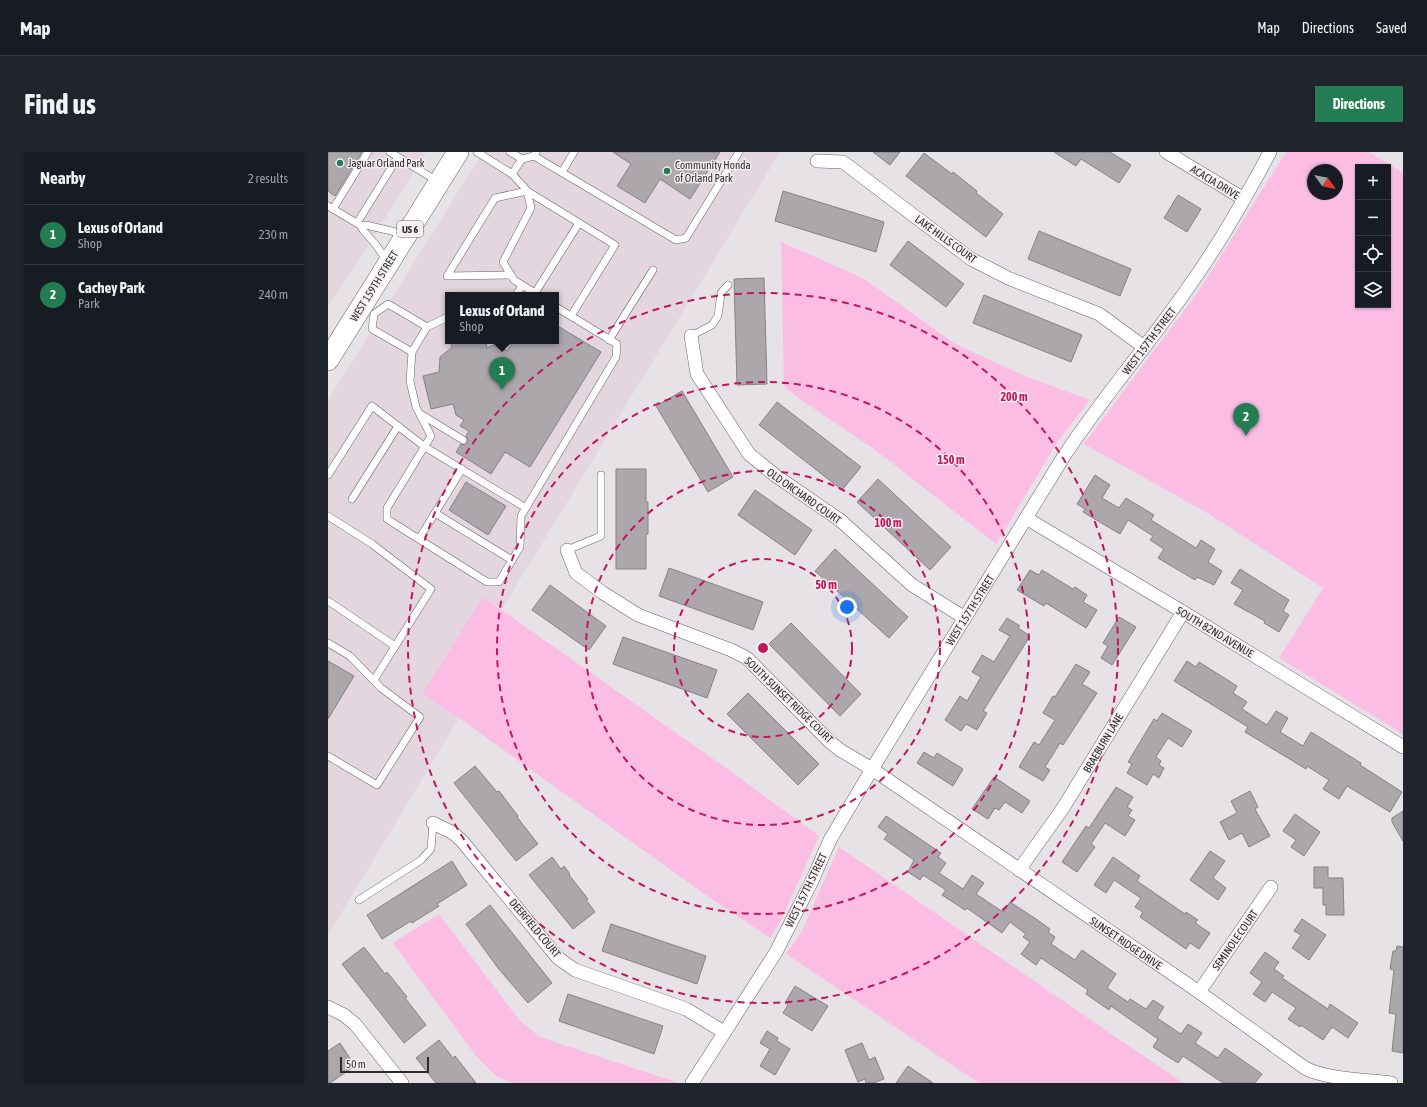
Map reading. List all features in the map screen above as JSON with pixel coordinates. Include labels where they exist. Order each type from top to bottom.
[{"type":"main road","name":"WEST 159TH STREET","points":[[328,360],[368,310],[388,263],[458,152]]},
{"type":"street","name":"ACACIA DRIVE","points":[[1166,152],[1244,199]]},
{"type":"street","name":"WEST 157TH STREET","points":[[692,1083],[776,952],[812,881],[830,840],[1026,518],[1087,421],[1173,309],[1208,260],[1270,152]]},
{"type":"street","name":"LAKE HILLS COURT","points":[[817,161],[843,162],[971,259],[1008,278],[1099,314],[1144,347]]},
{"type":"street","name":"OLD ORCHARD COURT","points":[[691,336],[697,374],[749,454],[776,476],[840,520],[912,585],[965,618]]},
{"type":"street","name":"SOUTH 82ND AVENUE","points":[[1026,518],[1403,747]]},
{"type":"street","name":"SOUTH SUNSET RIDGE COURT","points":[[567,550],[576,573],[603,593],[638,615],[731,650],[747,658],[830,742],[840,750],[872,769]]},
{"type":"street","name":"BRAEBURN LANE","points":[[1019,870],[1063,808],[1183,612]]},
{"type":"street","name":"SUNSET RIDGE DRIVE","points":[[872,769],[1199,992],[1313,1073],[1391,1083]]},
{"type":"street","name":"DEERFIELD COURT","points":[[433,823],[453,833],[462,841],[558,958],[575,970],[686,1009],[724,1032]]},
{"type":"street","name":"SEMINOLE COURT","points":[[1199,992],[1271,887]]},
{"type":"street","points":[[328,1007],[344,1015],[355,1024],[402,1083]]},
{"type":"lane","points":[[368,152],[331,207],[359,224],[406,235]]},
{"type":"lane","points":[[390,152],[439,182]]},
{"type":"lane","points":[[477,152],[512,174],[527,191],[615,245],[571,316]]},
{"type":"lane","points":[[510,152],[522,160]]},
{"type":"lane","points":[[562,172],[574,152]]},
{"type":"lane","points":[[512,174],[522,160],[535,154],[562,172],[676,240],[686,238],[739,152]]},
{"type":"lane","points":[[359,224],[398,157]]},
{"type":"lane","points":[[527,191],[531,208],[503,262],[514,280],[532,292]]},
{"type":"lane","points":[[510,275],[447,276],[495,198],[527,191]]},
{"type":"lane","points":[[537,292],[579,223]]},
{"type":"lane","points":[[359,224],[388,263]]},
{"type":"lane","points":[[609,340],[653,270]]},
{"type":"lane","points":[[691,336],[712,325],[718,316],[721,294],[728,285]]},
{"type":"lane","points":[[518,292],[522,286]]},
{"type":"lane","points":[[412,352],[372,329],[368,310],[388,304],[427,328]]},
{"type":"lane","points":[[445,319],[427,328],[412,352],[410,381],[416,407],[431,436],[387,508],[387,519],[487,582],[499,582],[520,547],[521,516],[616,357],[617,344],[559,309]]},
{"type":"lane","points":[[328,475],[372,406],[425,447],[526,508]]},
{"type":"lane","points":[[421,415],[462,440]]},
{"type":"lane","points":[[352,499],[398,426]]},
{"type":"lane","points":[[418,539],[462,469]]},
{"type":"lane","points":[[567,550],[601,536],[601,475]]},
{"type":"lane","points":[[435,513],[512,560]]},
{"type":"lane","points":[[328,516],[372,544],[431,589],[374,680]]},
{"type":"lane","points":[[328,601],[395,646]]},
{"type":"lane","points":[[328,643],[350,656],[381,688],[420,717],[377,785],[328,756]]},
{"type":"lane","points":[[359,900],[421,860],[431,849],[433,823]]},
{"type":"shaded area","points":[[328,152],[426,152],[363,254],[328,307]]},
{"type":"shaded area","points":[[483,152],[780,152],[502,609],[483,597],[423,695],[459,718],[328,935],[328,400]]},
{"type":"shaded area","points":[[1286,152],[1369,152],[1388,164],[1355,164],[1355,308],[1391,308],[1391,166],[1403,173],[1403,734],[1279,658],[1323,588],[1209,514],[1084,444],[1199,291]]},
{"type":"shaded area","points":[[781,242],[863,278],[955,344],[1025,376],[1090,400],[1058,441],[996,544],[874,449],[794,395],[784,386]]},
{"type":"shaded area","points":[[483,597],[726,768],[819,836],[782,918],[770,938],[703,893],[459,718],[422,694]]},
{"type":"shaded area","points":[[839,847],[1183,1083],[979,1083],[786,954],[802,931]]},
{"type":"shaded area","points":[[439,914],[520,1021],[540,1037],[679,1083],[512,1083],[496,1076],[476,1056],[393,943]]},
{"type":"building","points":[[328,152],[362,152],[335,196],[328,191]]},
{"type":"building","name":"Community Honda of Orland Park","points":[[613,152],[720,152],[690,199],[660,179],[645,203],[617,186],[631,164]]},
{"type":"building","points":[[873,152],[900,152],[890,165]]},
{"type":"building","points":[[1054,152],[1110,152],[1131,165],[1119,183],[1081,159],[1076,166]]},
{"type":"building","points":[[924,153],[952,174],[953,172],[977,191],[976,193],[1003,214],[986,237],[906,176]]},
{"type":"building","points":[[783,191],[884,222],[876,252],[775,221]]},
{"type":"building","points":[[1178,195],[1201,209],[1187,232],[1164,218]]},
{"type":"building","points":[[1039,231],[1131,269],[1120,296],[1028,259]]},
{"type":"building","points":[[908,241],[964,284],[946,307],[890,265]]},
{"type":"building","points":[[764,278],[767,384],[737,385],[734,279]]},
{"type":"building","points":[[984,295],[1082,335],[1071,362],[973,323]]},
{"type":"building","points":[[559,327],[601,352],[530,467],[505,452],[491,474],[456,452],[461,444],[465,445],[467,443],[468,440],[466,436],[469,431],[460,426],[464,420],[456,415],[453,404],[431,409],[423,376],[439,372],[440,357],[452,347],[451,344],[486,344],[487,348],[496,344],[507,351],[512,344],[559,344]]},
{"type":"building","points":[[682,391],[733,477],[708,492],[656,406]]},
{"type":"building","points":[[777,402],[861,467],[842,490],[759,425]]},
{"type":"building","points":[[616,469],[646,469],[648,534],[646,534],[646,569],[616,569]]},
{"type":"building","points":[[1095,475],[1110,485],[1102,498],[1119,508],[1126,498],[1154,515],[1151,520],[1196,548],[1201,540],[1215,549],[1208,562],[1222,571],[1214,585],[1197,577],[1195,580],[1158,558],[1164,549],[1150,540],[1153,536],[1128,520],[1120,534],[1083,512],[1085,509],[1077,504]]},
{"type":"building","points":[[878,479],[951,547],[930,570],[857,502]]},
{"type":"building","points":[[466,482],[506,506],[488,535],[449,510]]},
{"type":"building","points":[[755,490],[812,530],[795,555],[738,515]]},
{"type":"building","points":[[835,549],[908,617],[889,638],[815,571]]},
{"type":"building","points":[[669,568],[763,602],[753,630],[659,596]]},
{"type":"building","points":[[1240,569],[1289,600],[1283,611],[1289,615],[1279,632],[1264,623],[1265,621],[1234,604],[1243,590],[1231,583]]},
{"type":"building","points":[[1030,570],[1039,575],[1042,570],[1073,589],[1075,587],[1087,595],[1083,602],[1097,610],[1086,628],[1046,603],[1044,606],[1017,590]]},
{"type":"building","points":[[550,585],[606,626],[589,650],[532,610]]},
{"type":"building","points":[[1119,617],[1136,627],[1112,665],[1101,658],[1108,646],[1103,643]]},
{"type":"building","points":[[1007,618],[1020,626],[1018,628],[1030,636],[983,711],[987,713],[977,730],[966,724],[961,731],[945,720],[960,696],[967,701],[981,677],[972,672],[982,655],[994,662],[1010,636],[999,630]]},
{"type":"building","points":[[791,623],[861,694],[840,716],[769,644]]},
{"type":"building","points":[[623,637],[717,670],[707,698],[613,664]]},
{"type":"building","points":[[328,661],[354,676],[328,719]]},
{"type":"building","points":[[1187,661],[1196,667],[1199,662],[1237,686],[1233,693],[1247,702],[1242,709],[1267,725],[1276,711],[1288,718],[1280,732],[1303,746],[1311,732],[1361,763],[1360,765],[1402,792],[1390,812],[1347,786],[1339,799],[1323,789],[1329,780],[1307,766],[1306,769],[1245,732],[1248,727],[1174,681]]},
{"type":"building","points":[[1076,664],[1090,672],[1082,684],[1097,693],[1063,745],[1060,743],[1045,767],[1050,770],[1043,781],[1019,767],[1034,742],[1039,745],[1055,720],[1043,713],[1053,696],[1055,697]]},
{"type":"building","points":[[748,693],[819,764],[798,785],[727,714]]},
{"type":"building","points":[[1162,713],[1192,731],[1182,747],[1168,738],[1156,757],[1161,761],[1159,765],[1164,768],[1159,778],[1153,774],[1147,785],[1127,773],[1132,764],[1128,762],[1154,719],[1157,721]]},
{"type":"building","points":[[924,752],[934,758],[937,753],[963,769],[953,786],[917,763]]},
{"type":"building","points":[[475,766],[497,792],[499,791],[538,844],[516,861],[454,783]]},
{"type":"building","points":[[994,777],[1030,801],[1022,813],[1005,802],[999,810],[995,808],[988,819],[972,809]]},
{"type":"building","points":[[1116,787],[1133,797],[1127,807],[1132,810],[1128,816],[1135,820],[1125,836],[1105,823],[1091,844],[1095,847],[1077,872],[1062,862],[1086,826],[1089,828]]},
{"type":"building","points":[[1250,791],[1258,807],[1255,809],[1270,836],[1249,847],[1242,833],[1229,840],[1220,822],[1237,813],[1231,801]]},
{"type":"building","points":[[1403,811],[1403,841],[1392,822],[1392,818]]},
{"type":"building","points":[[1295,814],[1320,832],[1304,856],[1291,847],[1296,840],[1283,831]]},
{"type":"building","points":[[886,816],[941,853],[938,857],[946,863],[939,873],[963,889],[972,875],[984,883],[976,894],[1003,912],[1010,902],[1050,929],[1048,932],[1055,937],[1051,944],[1075,960],[1082,950],[1116,974],[1107,988],[1128,1002],[1130,999],[1146,1009],[1153,1000],[1164,1007],[1157,1018],[1181,1034],[1188,1024],[1202,1033],[1195,1043],[1218,1058],[1225,1048],[1262,1074],[1255,1083],[1223,1083],[1183,1056],[1178,1063],[1153,1047],[1158,1039],[1111,1006],[1109,1010],[1086,994],[1088,990],[1041,958],[1036,965],[1021,954],[1030,942],[1023,937],[1026,934],[1010,922],[1002,933],[967,908],[965,910],[942,895],[946,890],[923,875],[920,880],[908,872],[914,860],[884,839],[888,834],[878,827]]},
{"type":"building","points":[[1210,851],[1225,861],[1213,878],[1226,888],[1218,900],[1190,880]]},
{"type":"building","points":[[552,857],[561,869],[564,866],[570,874],[569,875],[588,899],[586,900],[595,912],[573,929],[529,875]]},
{"type":"building","points":[[1113,857],[1140,876],[1137,881],[1185,914],[1186,912],[1198,920],[1195,923],[1210,933],[1199,949],[1190,943],[1186,949],[1140,917],[1143,912],[1135,907],[1141,898],[1114,880],[1106,893],[1094,885]]},
{"type":"building","points":[[452,861],[467,885],[437,904],[439,906],[382,939],[367,915]]},
{"type":"building","points":[[1314,867],[1328,867],[1328,878],[1343,878],[1344,915],[1326,915],[1326,905],[1323,905],[1323,888],[1314,888]]},
{"type":"building","points":[[490,905],[552,983],[528,1003],[498,968],[466,924]]},
{"type":"building","points":[[1302,919],[1326,935],[1309,960],[1292,948],[1301,935],[1294,931]]},
{"type":"building","points":[[611,924],[706,956],[697,984],[602,951]]},
{"type":"building","points":[[1397,946],[1403,947],[1403,1053],[1392,1051],[1396,1014],[1389,1013],[1394,970],[1390,969],[1393,951],[1396,951]]},
{"type":"building","points":[[364,947],[385,974],[387,972],[407,997],[405,998],[426,1025],[404,1043],[342,964]]},
{"type":"building","points":[[1265,952],[1279,962],[1274,969],[1284,976],[1282,978],[1328,1009],[1330,1004],[1358,1023],[1348,1038],[1332,1027],[1323,1040],[1301,1025],[1300,1027],[1288,1019],[1296,1008],[1272,992],[1265,1002],[1253,994],[1262,982],[1250,973]]},
{"type":"building","points":[[795,986],[828,1006],[812,1031],[783,1013],[788,1005],[785,1003]]},
{"type":"building","points":[[568,994],[663,1026],[654,1054],[559,1021]]},
{"type":"building","points":[[767,1031],[778,1038],[777,1041],[790,1049],[775,1075],[760,1066],[770,1049],[760,1043]]},
{"type":"building","points":[[439,1040],[453,1058],[455,1056],[476,1083],[436,1083],[416,1058]]},
{"type":"building","points":[[340,1043],[355,1066],[328,1083],[328,1051]]},
{"type":"building","points":[[862,1043],[869,1060],[875,1057],[884,1079],[873,1083],[866,1083],[865,1079],[858,1082],[845,1050]]},
{"type":"building","points":[[908,1066],[933,1083],[896,1083]]},
{"type":"place","name":"Jaguar Orland Park","points":[[340,163]]},
{"type":"place","name":"Community Honda of Orland Park","points":[[667,171]]},
{"type":"place","name":"Lexus of Orland","points":[[502,390]]},
{"type":"place","name":"Cachey Park","points":[[1246,436]]}]
